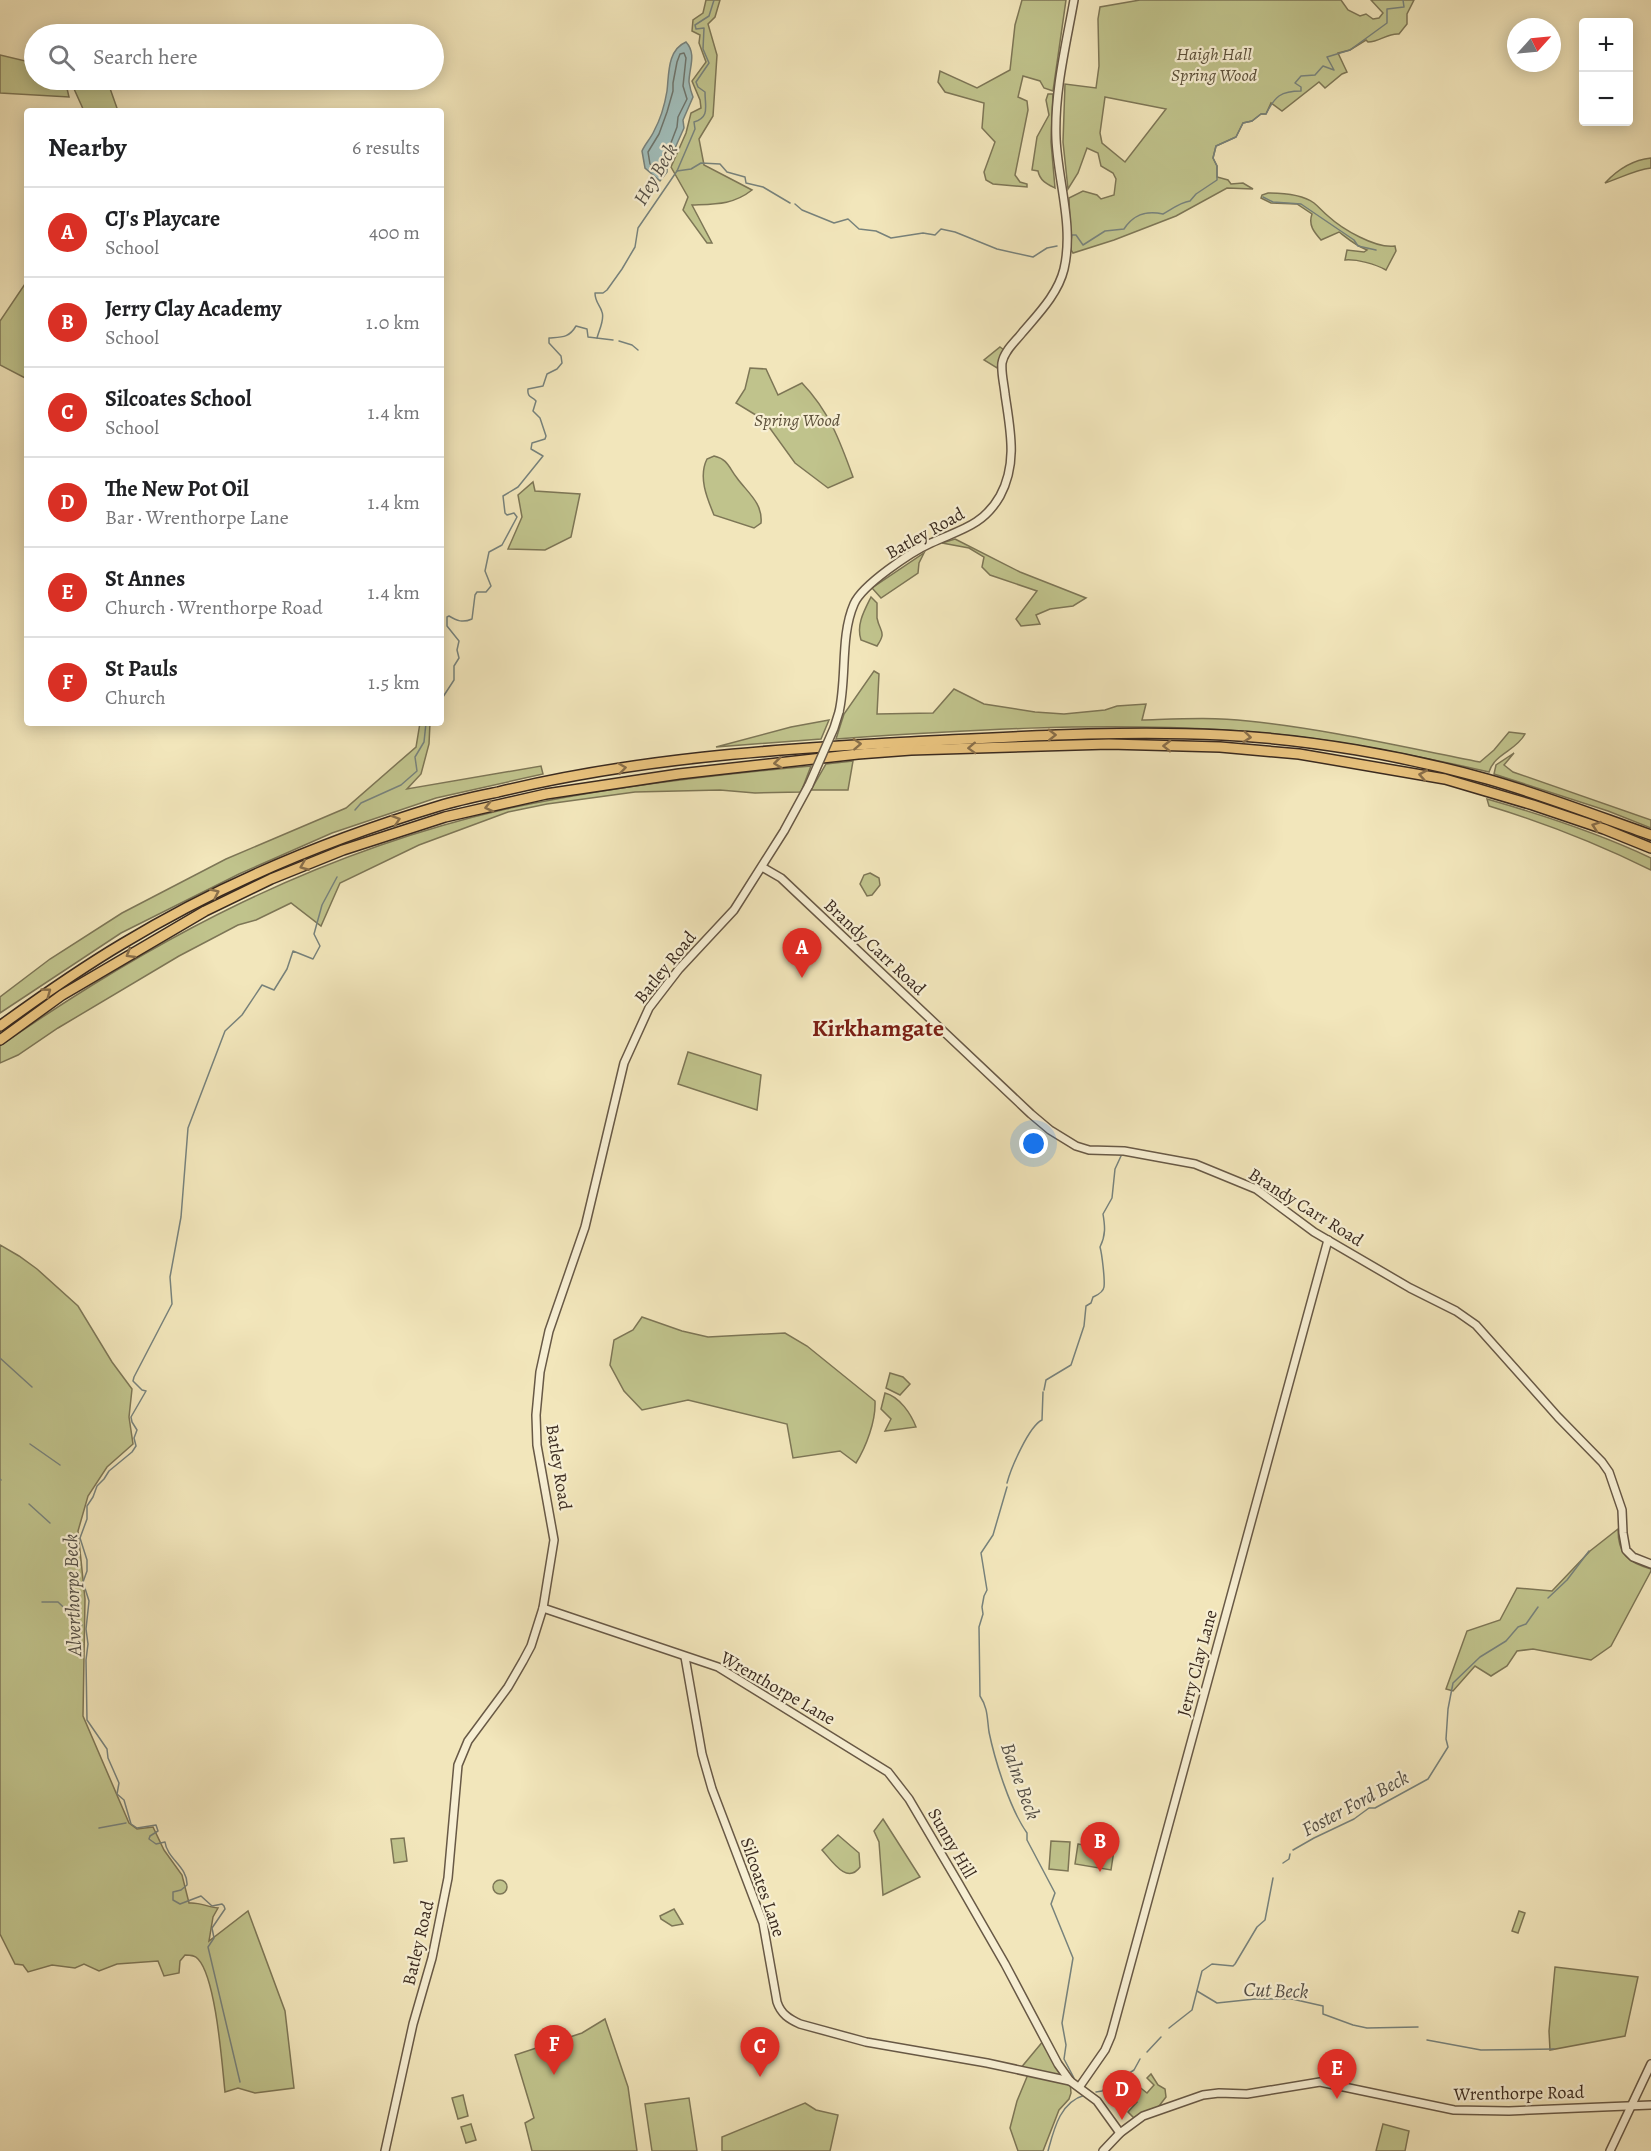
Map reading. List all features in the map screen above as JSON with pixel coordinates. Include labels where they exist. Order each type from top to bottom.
[{"type":"highway","points":[[0,1026],[55,986],[124,942],[203,899],[268,868],[343,838],[442,805],[543,781],[682,759],[803,747],[1017,736],[1224,735],[1305,743],[1383,755],[1484,778],[1651,835]]},
{"type":"highway","points":[[0,1040],[62,995],[205,911],[271,879],[343,850],[445,817],[546,794],[679,774],[858,754],[923,750],[1109,744],[1220,747],[1299,754],[1444,779],[1604,829],[1651,848]]},
{"type":"street","name":"Batley Road","points":[[385,2151],[413,2024],[432,1958],[448,1878],[458,1765],[468,1742],[523,1661],[531,1646],[543,1608],[554,1540],[537,1445],[536,1415],[540,1372],[549,1331],[585,1227],[624,1063],[645,1015],[661,989],[734,910],[794,814],[809,784],[839,712],[844,686],[848,622],[854,603],[870,583],[926,546],[957,534],[977,522],[987,513],[1006,481],[1012,444],[1003,378],[1003,357],[1043,309],[1056,289],[1066,258],[1067,223],[1056,138],[1059,89],[1074,0]]},
{"type":"street","name":"Brandy Carr Road","points":[[762,867],[782,878],[1031,1114],[1062,1138],[1089,1150],[1124,1151],[1195,1164],[1256,1189],[1314,1232],[1410,1288],[1456,1311],[1476,1325],[1558,1417],[1602,1462],[1618,1493],[1626,1550],[1633,1557],[1651,1564]]},
{"type":"street","name":"Jerry Clay Lane","points":[[1080,2086],[1105,2050],[1111,2036],[1328,1240]]},
{"type":"street","name":"Wrenthorpe Lane","points":[[543,1608],[717,1667],[888,1772]]},
{"type":"street","name":"Silcoates Lane","points":[[685,1656],[702,1754],[712,1790],[763,1923],[777,2002],[786,2017],[800,2024],[866,2042],[987,2062],[1070,2080]]},
{"type":"street","name":"Sunny Hill","points":[[888,1772],[909,1799],[1005,1964],[1048,2048],[1070,2080]]},
{"type":"street","points":[[1610,2151],[1651,2064]]},
{"type":"street","points":[[1070,2080],[1097,2101],[1120,2133]]},
{"type":"street","name":"Wrenthorpe Road","points":[[1103,2151],[1120,2133],[1143,2116],[1203,2095],[1247,2094],[1320,2082],[1454,2110],[1509,2111],[1651,2105]]},
{"type":"green space","points":[[706,0],[720,0],[715,17],[708,24],[717,55],[713,116],[699,139],[704,165],[752,190],[731,201],[692,205],[712,243],[707,243],[683,210],[688,197],[671,167],[686,133],[691,113],[701,108],[692,81],[706,62],[699,43],[700,35],[692,31],[693,20],[703,13]]},
{"type":"green space","points":[[1022,0],[1066,0],[1053,91],[1044,88],[1040,81],[1023,76],[1018,97],[1027,101],[1028,110],[1015,175],[1020,182],[1027,184],[1027,187],[993,184],[986,180],[984,172],[995,142],[982,128],[984,103],[945,92],[938,82],[940,71],[977,88],[1010,70],[1015,25]]},
{"type":"green space","name":"Haigh Hall Spring Wood","points":[[1140,0],[1341,0],[1348,10],[1360,16],[1366,14],[1373,19],[1379,18],[1383,13],[1371,0],[1414,0],[1407,14],[1407,24],[1399,34],[1372,42],[1366,40],[1350,50],[1338,53],[1347,72],[1325,88],[1319,82],[1282,111],[1271,103],[1266,114],[1261,114],[1252,121],[1243,123],[1236,137],[1216,146],[1213,158],[1217,166],[1217,177],[1228,180],[1231,184],[1243,183],[1253,189],[1227,188],[1176,216],[1073,253],[1069,198],[1083,191],[1097,195],[1101,199],[1114,195],[1116,179],[1113,173],[1101,166],[1098,153],[1087,148],[1078,173],[1068,189],[1063,142],[1065,84],[1096,88],[1099,66],[1100,7]],"holes":[[[1105,97],[1166,109],[1125,162],[1102,143],[1100,133]]]},
{"type":"green space","points":[[0,55],[24,61],[24,90],[67,90],[69,97],[0,93]]},
{"type":"green space","points":[[75,90],[111,90],[117,108],[83,108]]},
{"type":"green space","points":[[1048,94],[1053,94],[1051,142],[1055,188],[1042,180],[1038,171],[1032,170],[1037,137],[1049,115],[1046,100]]},
{"type":"green space","points":[[1651,158],[1651,168],[1605,183],[1626,166]]},
{"type":"green space","points":[[1268,193],[1292,195],[1309,200],[1350,232],[1378,244],[1395,246],[1396,251],[1386,270],[1366,262],[1345,260],[1347,250],[1364,252],[1367,250],[1339,232],[1321,240],[1311,225],[1312,214],[1297,204],[1271,203],[1261,198],[1262,195]]},
{"type":"green space","points":[[24,285],[24,377],[0,365],[0,321]]},
{"type":"green space","points":[[1000,347],[1004,350],[997,368],[984,360]]},
{"type":"green space","name":"Spring Wood","points":[[750,368],[766,369],[778,395],[802,383],[827,416],[853,477],[828,488],[795,463],[764,420],[736,403],[745,389]]},
{"type":"green space","points":[[714,456],[725,462],[754,498],[760,509],[761,523],[754,528],[714,515],[704,487],[703,473],[707,459]]},
{"type":"green space","points":[[533,482],[535,491],[580,494],[571,537],[545,550],[508,549],[522,517],[518,495]]},
{"type":"green space","points":[[955,539],[1020,572],[1086,598],[1073,606],[1050,609],[1036,615],[1040,624],[1021,626],[1016,619],[1037,591],[990,575],[982,567],[984,557],[969,548],[942,543]]},
{"type":"green space","points":[[924,553],[919,563],[918,573],[881,598],[872,588]]},
{"type":"green space","points":[[871,597],[877,603],[877,618],[882,632],[877,646],[861,640],[859,629]]},
{"type":"green space","points":[[874,671],[879,674],[877,714],[933,713],[954,689],[984,704],[1035,712],[1064,714],[1146,704],[1142,720],[1222,719],[1277,724],[1480,762],[1509,732],[1525,734],[1496,760],[1489,772],[1358,745],[1225,730],[1079,727],[981,730],[836,739],[844,714]]},
{"type":"green space","points":[[829,720],[821,739],[716,747],[791,727]]},
{"type":"green space","points":[[420,726],[430,726],[429,744],[421,774],[407,789],[541,766],[543,774],[436,798],[332,833],[239,874],[121,933],[0,1013],[0,997],[50,959],[122,913],[226,859],[346,808],[416,747]]},
{"type":"green space","points":[[1514,753],[1504,765],[1513,772],[1651,820],[1651,828],[1608,811],[1494,774],[1496,765]]},
{"type":"green space","points":[[853,761],[848,790],[811,790],[826,764]]},
{"type":"green space","points":[[811,766],[801,792],[755,793],[720,790],[635,792],[547,804],[508,812],[419,845],[340,883],[321,926],[291,903],[256,920],[238,925],[179,956],[58,1028],[18,1055],[0,1063],[0,1046],[59,1006],[179,934],[305,874],[370,849],[437,827],[544,801],[734,773]]},
{"type":"green space","points":[[1487,799],[1611,840],[1651,858],[1651,870],[1571,835],[1489,806]]},
{"type":"green space","points":[[870,873],[879,878],[880,885],[872,895],[867,896],[860,884],[864,875]]},
{"type":"green space","points":[[688,1052],[761,1075],[757,1110],[678,1084]]},
{"type":"green space","points":[[0,1245],[37,1269],[78,1306],[112,1362],[132,1389],[129,1417],[133,1444],[107,1467],[88,1496],[78,1531],[85,1599],[83,1716],[129,1823],[137,1829],[153,1827],[164,1850],[182,1875],[189,1903],[218,1908],[213,1917],[209,1941],[248,1911],[285,2011],[294,2088],[255,2093],[238,2088],[225,2092],[214,2002],[204,1969],[195,1957],[185,1955],[180,1961],[179,1973],[164,1976],[158,1961],[117,1964],[99,1971],[84,1964],[75,1968],[52,1965],[28,1972],[23,1965],[15,1964],[0,1934]]},
{"type":"green space","points":[[642,1317],[708,1337],[785,1333],[807,1346],[875,1401],[870,1434],[856,1463],[840,1451],[793,1458],[787,1424],[688,1400],[642,1410],[624,1391],[610,1365],[614,1340],[633,1330]]},
{"type":"green space","points":[[890,1373],[903,1377],[910,1384],[900,1395],[886,1388]]},
{"type":"green space","points":[[885,1393],[895,1398],[904,1407],[916,1427],[885,1431],[891,1419],[881,1409]]},
{"type":"green space","points":[[1618,1529],[1622,1551],[1630,1560],[1651,1571],[1611,1646],[1591,1660],[1533,1649],[1517,1651],[1507,1666],[1491,1676],[1475,1666],[1453,1691],[1446,1689],[1467,1631],[1500,1620],[1517,1588],[1552,1591],[1590,1551]]},
{"type":"green space","points":[[883,1819],[920,1877],[883,1895],[879,1842],[874,1831]]},
{"type":"green space","points":[[838,1835],[859,1853],[860,1867],[855,1872],[845,1872],[840,1869],[822,1850]]},
{"type":"green space","points":[[404,1838],[407,1861],[394,1863],[391,1839]]},
{"type":"green space","points":[[1051,1841],[1070,1842],[1068,1871],[1049,1869]]},
{"type":"green space","points":[[1078,1844],[1114,1850],[1111,1870],[1075,1864]]},
{"type":"green space","points":[[497,1880],[503,1880],[507,1887],[503,1894],[497,1894],[493,1890],[493,1884]]},
{"type":"green space","points":[[674,1909],[683,1924],[672,1926],[661,1919],[660,1916]]},
{"type":"green space","points":[[1519,1911],[1525,1913],[1518,1933],[1512,1931]]},
{"type":"green space","points":[[1555,1967],[1638,1977],[1625,2036],[1550,2050],[1549,2031]]},
{"type":"green space","points":[[605,2019],[628,2087],[637,2151],[532,2151],[525,2123],[534,2118],[515,2055],[582,2033]]},
{"type":"green space","points":[[1044,2040],[1070,2081],[1071,2093],[1069,2099],[1059,2110],[1043,2151],[1018,2151],[1010,2128],[1017,2101],[1029,2072],[1020,2069]]},
{"type":"green space","points":[[1151,2074],[1158,2085],[1165,2089],[1166,2097],[1156,2110],[1136,2120],[1128,2112],[1137,2102],[1116,2087],[1128,2078],[1147,2093],[1154,2085],[1147,2078]]},
{"type":"green space","points":[[463,2095],[468,2116],[458,2119],[452,2098]]},
{"type":"green space","points":[[689,2098],[697,2151],[652,2151],[645,2104]]},
{"type":"green space","points":[[805,2103],[816,2110],[838,2115],[830,2151],[722,2151],[722,2137]]},
{"type":"green space","points":[[471,2124],[476,2140],[466,2143],[461,2127]]},
{"type":"green space","points":[[1383,2124],[1409,2131],[1405,2151],[1376,2151]]},
{"type":"water","points":[[686,42],[692,56],[689,82],[693,97],[683,120],[684,128],[667,166],[667,172],[660,181],[645,168],[642,151],[653,134],[662,111],[672,57],[675,51]]},
{"type":"waterway","name":"Hey Beck","points":[[597,338],[603,315],[595,293],[603,293],[607,290],[622,269],[635,247],[638,228],[677,171],[695,129],[694,122],[705,114],[705,92],[698,87],[696,82],[709,63],[703,49],[704,28],[696,29],[695,25],[709,16],[714,0]]},
{"type":"waterway","points":[[1071,241],[1072,235],[1076,235],[1083,245],[1105,231],[1124,229],[1131,220],[1140,215],[1163,214],[1179,204],[1190,201],[1196,194],[1217,180],[1217,166],[1213,158],[1216,146],[1236,137],[1243,123],[1252,121],[1261,114],[1266,114],[1279,96],[1288,92],[1301,91],[1301,87],[1295,83],[1301,76],[1315,75],[1323,66],[1334,70],[1327,57],[1350,50],[1387,23],[1387,9],[1404,7],[1403,0]]},
{"type":"waterway","points":[[677,171],[691,169],[701,163],[720,164],[727,172],[745,177],[746,183],[763,187],[790,203]]},
{"type":"waterway","points":[[1263,197],[1273,202],[1301,204],[1354,240],[1358,246],[1376,250]]},
{"type":"waterway","points":[[795,204],[802,210],[834,223],[848,219],[859,229],[876,231],[891,238],[923,233],[935,235],[941,229],[955,232],[997,249],[1033,257],[1047,248],[1057,246]]},
{"type":"waterway","points":[[444,695],[454,680],[454,666],[459,658],[457,650],[459,641],[447,626],[447,617],[463,621],[472,619],[475,595],[477,592],[486,592],[491,586],[485,571],[489,552],[502,545],[517,517],[514,513],[507,515],[505,513],[503,496],[518,487],[543,456],[531,449],[532,443],[545,439],[546,436],[540,418],[533,411],[536,401],[529,395],[528,389],[543,386],[547,374],[557,369],[562,363],[561,356],[549,343],[549,338],[568,335],[576,326],[587,329],[588,337],[613,340]]},
{"type":"waterway","points":[[619,341],[632,345],[638,350]]},
{"type":"waterway","points":[[355,810],[361,803],[401,785],[417,771],[415,757],[424,742],[426,726]]},
{"type":"waterway","name":"Alverthorpe Beck","points":[[240,2082],[208,1947],[214,1938],[212,1928],[225,1909],[224,1906],[222,1904],[212,1906],[201,1896],[180,1904],[173,1900],[173,1892],[187,1885],[184,1873],[169,1853],[165,1842],[156,1844],[149,1839],[158,1831],[156,1825],[137,1828],[131,1824],[124,1800],[117,1794],[119,1783],[108,1758],[107,1749],[87,1720],[88,1644],[86,1629],[89,1601],[83,1582],[87,1571],[87,1560],[80,1538],[87,1519],[87,1506],[97,1486],[109,1471],[136,1446],[134,1438],[137,1430],[131,1417],[146,1391],[133,1381],[172,1304],[170,1277],[181,1217],[188,1128],[225,1031],[242,1015],[262,985],[274,990],[287,969],[293,951],[313,959],[320,946],[314,934],[322,905],[337,877]]},
{"type":"waterway","name":"Balne Beck","points":[[1044,1390],[1046,1380],[1071,1365],[1084,1326],[1086,1306],[1103,1289],[1104,1273],[1100,1247],[1104,1230],[1103,1214],[1112,1198],[1115,1169],[1121,1156]]},
{"type":"waterway","points":[[0,1358],[32,1387]]},
{"type":"waterway","name":"Balne Beck","points":[[1007,1483],[1026,1439],[1042,1420],[1043,1392]]},
{"type":"waterway","points":[[30,1444],[60,1465]]},
{"type":"waterway","name":"Balne Beck","points":[[1007,1487],[993,1535],[981,1553],[987,1590],[979,1627],[980,1696],[986,1709],[989,1732],[999,1770],[1015,1811],[1027,1833],[1027,1840],[1055,1893],[1051,1904],[1073,1958],[1062,2023],[1066,2045],[1064,2059],[1074,2078]]},
{"type":"waterway","points":[[29,1504],[50,1523]]},
{"type":"waterway","name":"Foster Ford Beck","points":[[1548,1598],[1567,1580],[1589,1551]]},
{"type":"waterway","points":[[42,1602],[58,1602],[82,1625]]},
{"type":"waterway","name":"Foster Ford Beck","points":[[1293,1850],[1428,1779],[1448,1747],[1446,1739],[1448,1709],[1453,1683],[1480,1657],[1506,1641],[1518,1627],[1526,1624],[1538,1607]]},
{"type":"waterway","points":[[99,1828],[126,1823]]},
{"type":"waterway","name":"Foster Ford Beck","points":[[1283,1863],[1289,1859],[1290,1854]]},
{"type":"waterway","name":"Foster Ford Beck","points":[[1169,2028],[1192,2010],[1202,1971],[1212,1964],[1233,1966],[1235,1964],[1257,1927],[1265,1920],[1273,1878]]},
{"type":"waterway","name":"Cut Beck","points":[[1197,1991],[1217,2003],[1255,1999],[1292,1999],[1323,2006],[1323,2014],[1367,2028],[1418,2027]]},
{"type":"waterway","name":"Foster Ford Beck","points":[[1147,2052],[1161,2037]]},
{"type":"waterway","name":"Cut Beck","points":[[1427,2040],[1481,2050],[1554,2049]]},
{"type":"waterway","name":"Foster Ford Beck","points":[[1096,2092],[1102,2091],[1134,2070],[1140,2059]]},
{"type":"waterway","name":"Balne Beck","points":[[1048,2151],[1059,2117],[1070,2104],[1085,2095]]},
{"type":"place","name":"CJ's Playcare","points":[[802,978]]},
{"type":"place","name":"Jerry Clay Academy","points":[[1100,1872]]},
{"type":"place","name":"St Pauls","points":[[554,2075]]},
{"type":"place","name":"Silcoates School","points":[[760,2077]]},
{"type":"place","name":"St Annes","points":[[1337,2099]]},
{"type":"place","name":"The New Pot Oil","points":[[1122,2120]]},
{"type":"district","name":"Kirkhamgate","points":[[878,1028]]}]
